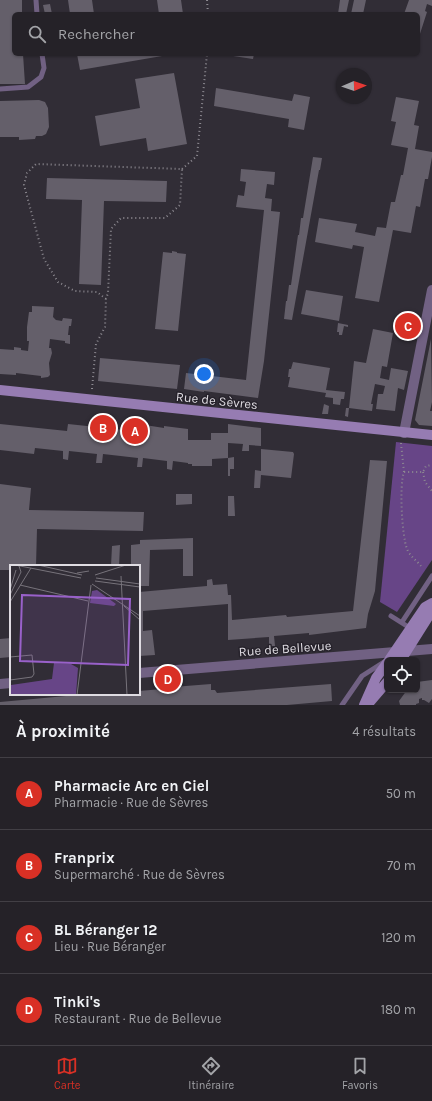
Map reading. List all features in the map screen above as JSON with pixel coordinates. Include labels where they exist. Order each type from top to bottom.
[{"type":"street","points":[[403,437],[432,290]]},
{"type":"street","name":"Rue de Sèvres","points":[[0,390],[403,437],[432,435]]},
{"type":"street","points":[[390,657],[406,625],[430,607]]},
{"type":"street","points":[[404,657],[430,607]]},
{"type":"street","name":"Rue de Bellevue","points":[[392,657],[407,651],[432,649]]},
{"type":"street","name":"Rue de Bellevue","points":[[140,673],[384,658]]},
{"type":"street","points":[[364,705],[376,678],[384,667]]},
{"type":"street","points":[[0,684],[10,683]]},
{"type":"street","points":[[367,705],[384,685]]},
{"type":"lane","points":[[36,0],[37,12]]},
{"type":"lane","points":[[0,89],[28,87],[41,77],[44,68],[42,56]]},
{"type":"lane","points":[[391,616],[406,625],[421,593],[432,576]]},
{"type":"lane","points":[[421,593],[430,607]]},
{"type":"lane","points":[[342,705],[362,676],[384,662]]},
{"type":"path","points":[[207,0],[208,12]]},
{"type":"path","points":[[106,299],[97,292],[75,291],[58,282],[44,259],[24,184],[27,173],[36,164],[182,169],[197,156],[207,56]]},
{"type":"path","points":[[92,389],[96,344],[104,327],[106,299],[108,293],[111,229],[121,218],[165,218],[180,205],[182,169]]},
{"type":"path","points":[[403,437],[404,472],[402,476],[401,494],[403,534],[407,551],[421,566]]},
{"type":"path","points":[[432,465],[426,466],[423,472],[425,482],[432,491]]},
{"type":"path","points":[[404,472],[423,472]]},
{"type":"shaded area","points":[[396,442],[432,446],[432,560],[397,612],[380,602]]},
{"type":"building","points":[[0,0],[22,0],[22,12],[12,12],[12,56],[23,56],[25,84],[0,84]]},
{"type":"building","points":[[68,0],[92,0],[94,12],[70,12]]},
{"type":"building","points":[[157,0],[181,0],[183,12],[159,12]]},
{"type":"building","points":[[340,0],[349,0],[346,12],[338,12]]},
{"type":"building","points":[[354,0],[366,0],[363,12],[351,12]]},
{"type":"building","points":[[409,0],[432,0],[432,6],[427,4],[425,11],[427,12],[420,34],[420,12],[405,12]]},
{"type":"building","points":[[50,4],[52,12],[45,12],[43,5]]},
{"type":"building","points":[[77,56],[162,56],[80,70]]},
{"type":"building","points":[[233,56],[254,56],[253,59]]},
{"type":"building","points":[[174,73],[187,144],[148,151],[146,138],[100,146],[95,116],[140,108],[135,79]]},
{"type":"building","points":[[216,88],[292,101],[294,94],[310,97],[304,130],[288,127],[289,119],[214,106]]},
{"type":"building","points":[[396,97],[419,101],[414,125],[419,126],[415,149],[432,152],[432,157],[428,179],[425,179],[420,207],[416,206],[411,233],[393,230],[379,302],[355,298],[364,247],[353,245],[352,249],[315,242],[319,218],[357,224],[355,232],[375,236],[377,227],[386,228],[391,202],[395,202],[401,175],[403,175],[408,148],[391,145],[396,122],[391,121]]},
{"type":"building","points":[[39,100],[45,102],[48,108],[49,127],[46,134],[36,136],[35,139],[19,140],[19,137],[0,137],[0,101]]},
{"type":"building","points":[[313,157],[322,158],[320,170],[292,320],[284,319],[286,301],[289,285],[291,285],[298,235],[301,218],[303,218]]},
{"type":"building","points":[[241,169],[275,172],[274,185],[267,184],[265,198],[272,199],[271,211],[280,212],[264,361],[258,398],[184,389],[186,373],[246,380],[264,210],[236,207],[238,195],[244,196],[246,182],[240,181]]},
{"type":"building","points":[[47,178],[167,181],[166,202],[104,201],[101,285],[79,284],[82,200],[46,199]]},
{"type":"building","points":[[172,251],[186,254],[178,331],[155,329],[163,252],[172,253]]},
{"type":"building","points":[[306,290],[343,296],[339,321],[301,314]]},
{"type":"building","points":[[32,306],[54,307],[53,317],[56,320],[62,321],[63,318],[72,319],[71,326],[69,326],[68,335],[70,335],[70,344],[65,343],[65,341],[50,339],[49,348],[51,348],[52,353],[49,363],[50,375],[48,377],[41,378],[41,376],[16,373],[16,375],[0,374],[0,349],[14,350],[14,347],[28,351],[29,341],[27,341],[27,327],[29,312],[32,312]]},
{"type":"building","points":[[400,321],[417,324],[416,330],[399,327]]},
{"type":"building","points":[[338,323],[348,325],[348,327],[344,326],[342,335],[339,335],[339,332],[337,332]]},
{"type":"building","points":[[373,329],[393,333],[387,367],[382,366],[380,378],[389,380],[391,368],[408,371],[404,390],[398,388],[395,411],[376,409],[378,394],[383,394],[385,386],[375,384],[371,404],[373,404],[372,411],[349,408],[354,361],[366,363]]},
{"type":"building","points":[[431,339],[432,402],[430,411],[432,411],[432,426],[419,425],[415,420]]},
{"type":"building","points":[[100,358],[180,365],[177,389],[98,381]]},
{"type":"building","points":[[293,362],[330,368],[326,390],[345,392],[344,399],[341,399],[340,405],[333,404],[333,398],[325,397],[326,393],[288,387],[290,377],[288,377],[289,369],[291,369]]},
{"type":"building","points":[[324,404],[329,406],[328,414],[322,414]]},
{"type":"building","points":[[346,408],[349,408],[348,417],[345,416]]},
{"type":"building","points":[[0,424],[67,431],[68,424],[144,432],[145,425],[164,428],[164,426],[188,429],[188,440],[211,440],[211,433],[228,433],[228,424],[261,428],[261,446],[249,445],[249,451],[242,451],[243,444],[228,443],[228,458],[212,459],[212,466],[192,466],[192,464],[173,461],[172,470],[167,469],[167,461],[143,458],[142,467],[137,467],[138,458],[103,454],[102,463],[96,463],[97,454],[69,451],[68,460],[63,459],[63,451],[35,448],[34,454],[0,450]]},
{"type":"building","points":[[261,449],[293,452],[291,478],[261,475],[260,488],[254,488],[255,470],[261,471]]},
{"type":"building","points":[[234,457],[234,469],[230,469],[230,476],[228,476],[228,458]]},
{"type":"building","points":[[370,460],[387,461],[375,591],[368,614],[366,628],[309,635],[309,633],[274,636],[275,646],[269,646],[269,637],[228,640],[228,604],[143,611],[143,631],[152,630],[155,655],[140,656],[140,592],[207,586],[207,580],[212,579],[213,585],[227,584],[228,595],[231,595],[232,620],[353,611]]},
{"type":"building","points":[[0,484],[31,488],[29,510],[144,512],[143,531],[37,529],[36,565],[10,565],[10,570],[0,570]]},
{"type":"building","points":[[176,494],[192,494],[192,504],[176,505]]},
{"type":"building","points":[[228,496],[234,496],[235,516],[228,516]]},
{"type":"building","points":[[193,538],[193,576],[183,576],[183,549],[150,550],[149,586],[140,586],[140,565],[131,565],[131,545],[140,544],[140,540]]},
{"type":"building","points":[[120,545],[119,565],[111,565],[112,546]]},
{"type":"building","points":[[10,638],[10,657],[0,658],[0,639]]},
{"type":"building","points":[[172,679],[173,687],[211,684],[211,690],[215,690],[217,693],[331,684],[332,701],[287,705],[0,705],[0,702],[77,695],[140,695],[140,691],[162,689],[161,680]]},
{"type":"building","points":[[432,680],[432,699],[429,703],[422,700],[422,698],[419,699],[419,703],[416,705],[400,705],[399,701],[405,693],[420,693],[420,682]]},
{"type":"place","name":"BL Béranger 12","points":[[408,326]]},
{"type":"place","name":"Franprix","points":[[103,428]]},
{"type":"place","name":"Pharmacie Arc en Ciel","points":[[135,431]]},
{"type":"place","name":"Tinki's","points":[[168,679]]}]
